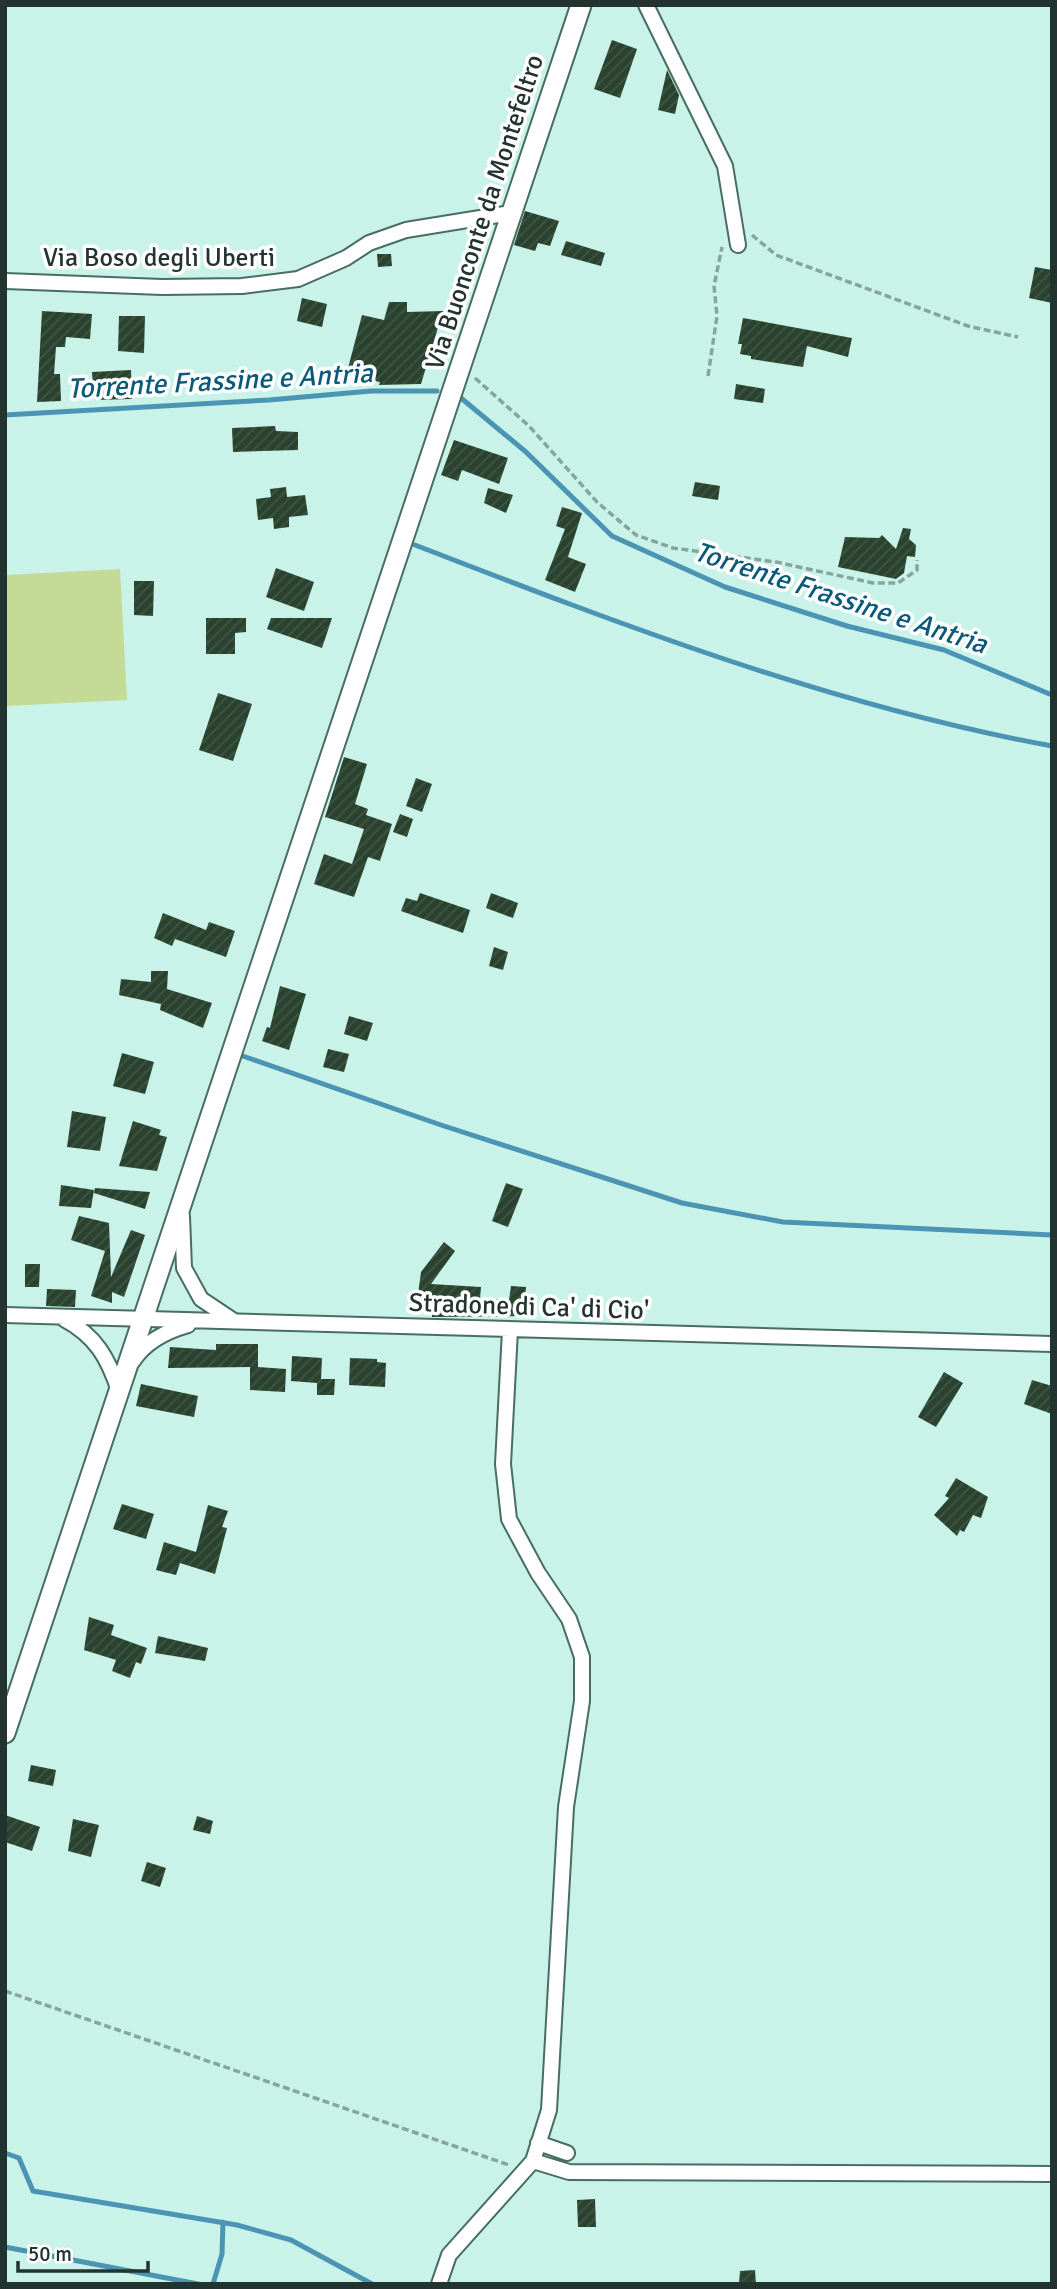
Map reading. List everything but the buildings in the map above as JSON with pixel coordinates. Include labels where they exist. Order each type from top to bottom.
[{"type":"street","name":"Via Buonconte da Montefeltro","points":[[5,1733],[581,5]]},
{"type":"street","points":[[646,5],[725,166],[738,244]]},
{"type":"street","name":"Via Boso degli Uberti","points":[[5,281],[242,286],[298,279],[346,258],[369,243],[407,230],[512,213]]},
{"type":"street","points":[[183,1198],[181,1235],[184,1268],[201,1299],[235,1322]]},
{"type":"street","name":"Stradone di Ca' di Cio'","points":[[5,1315],[1052,1344]]},
{"type":"street","points":[[60,1317],[82,1328],[102,1348],[121,1384]]},
{"type":"street","points":[[121,1384],[140,1350],[168,1331],[209,1321]]},
{"type":"street","points":[[439,2284],[449,2255],[529,2165],[549,2110],[566,1807],[582,1701],[582,1657],[569,1619],[538,1573],[509,1519],[503,1464],[510,1330]]},
{"type":"street","points":[[538,2143],[567,2153]]},
{"type":"street","points":[[529,2165],[569,2172],[1052,2174]]},
{"type":"path","points":[[708,376],[717,316],[713,286],[724,237],[734,220],[776,255],[968,326],[1018,337]]},
{"type":"path","points":[[461,365],[529,426],[597,502],[636,535],[673,548],[776,562],[873,583],[898,583],[917,570],[917,560]]},
{"type":"path","points":[[5,1991],[529,2165]]},
{"type":"green space","points":[[120,569],[127,700],[5,706],[5,575]]},
{"type":"waterway","name":"Torrente Frassine e Antria","points":[[5,415],[269,400],[371,391],[437,391]]},
{"type":"waterway","name":"Torrente Frassine e Antria","points":[[461,398],[526,452],[612,536],[725,587],[847,626],[944,650],[1052,695]]},
{"type":"waterway","points":[[415,545],[571,605],[808,686],[970,729],[1052,746]]},
{"type":"waterway","points":[[237,1054],[441,1125],[682,1203],[783,1222],[1052,1235]]},
{"type":"waterway","points":[[5,2153],[19,2158],[33,2191],[237,2225],[291,2240],[372,2284]]},
{"type":"waterway","points":[[213,2284],[222,2254],[223,2222]]},
{"type":"waterway","points":[[5,2247],[198,2284]]}]
